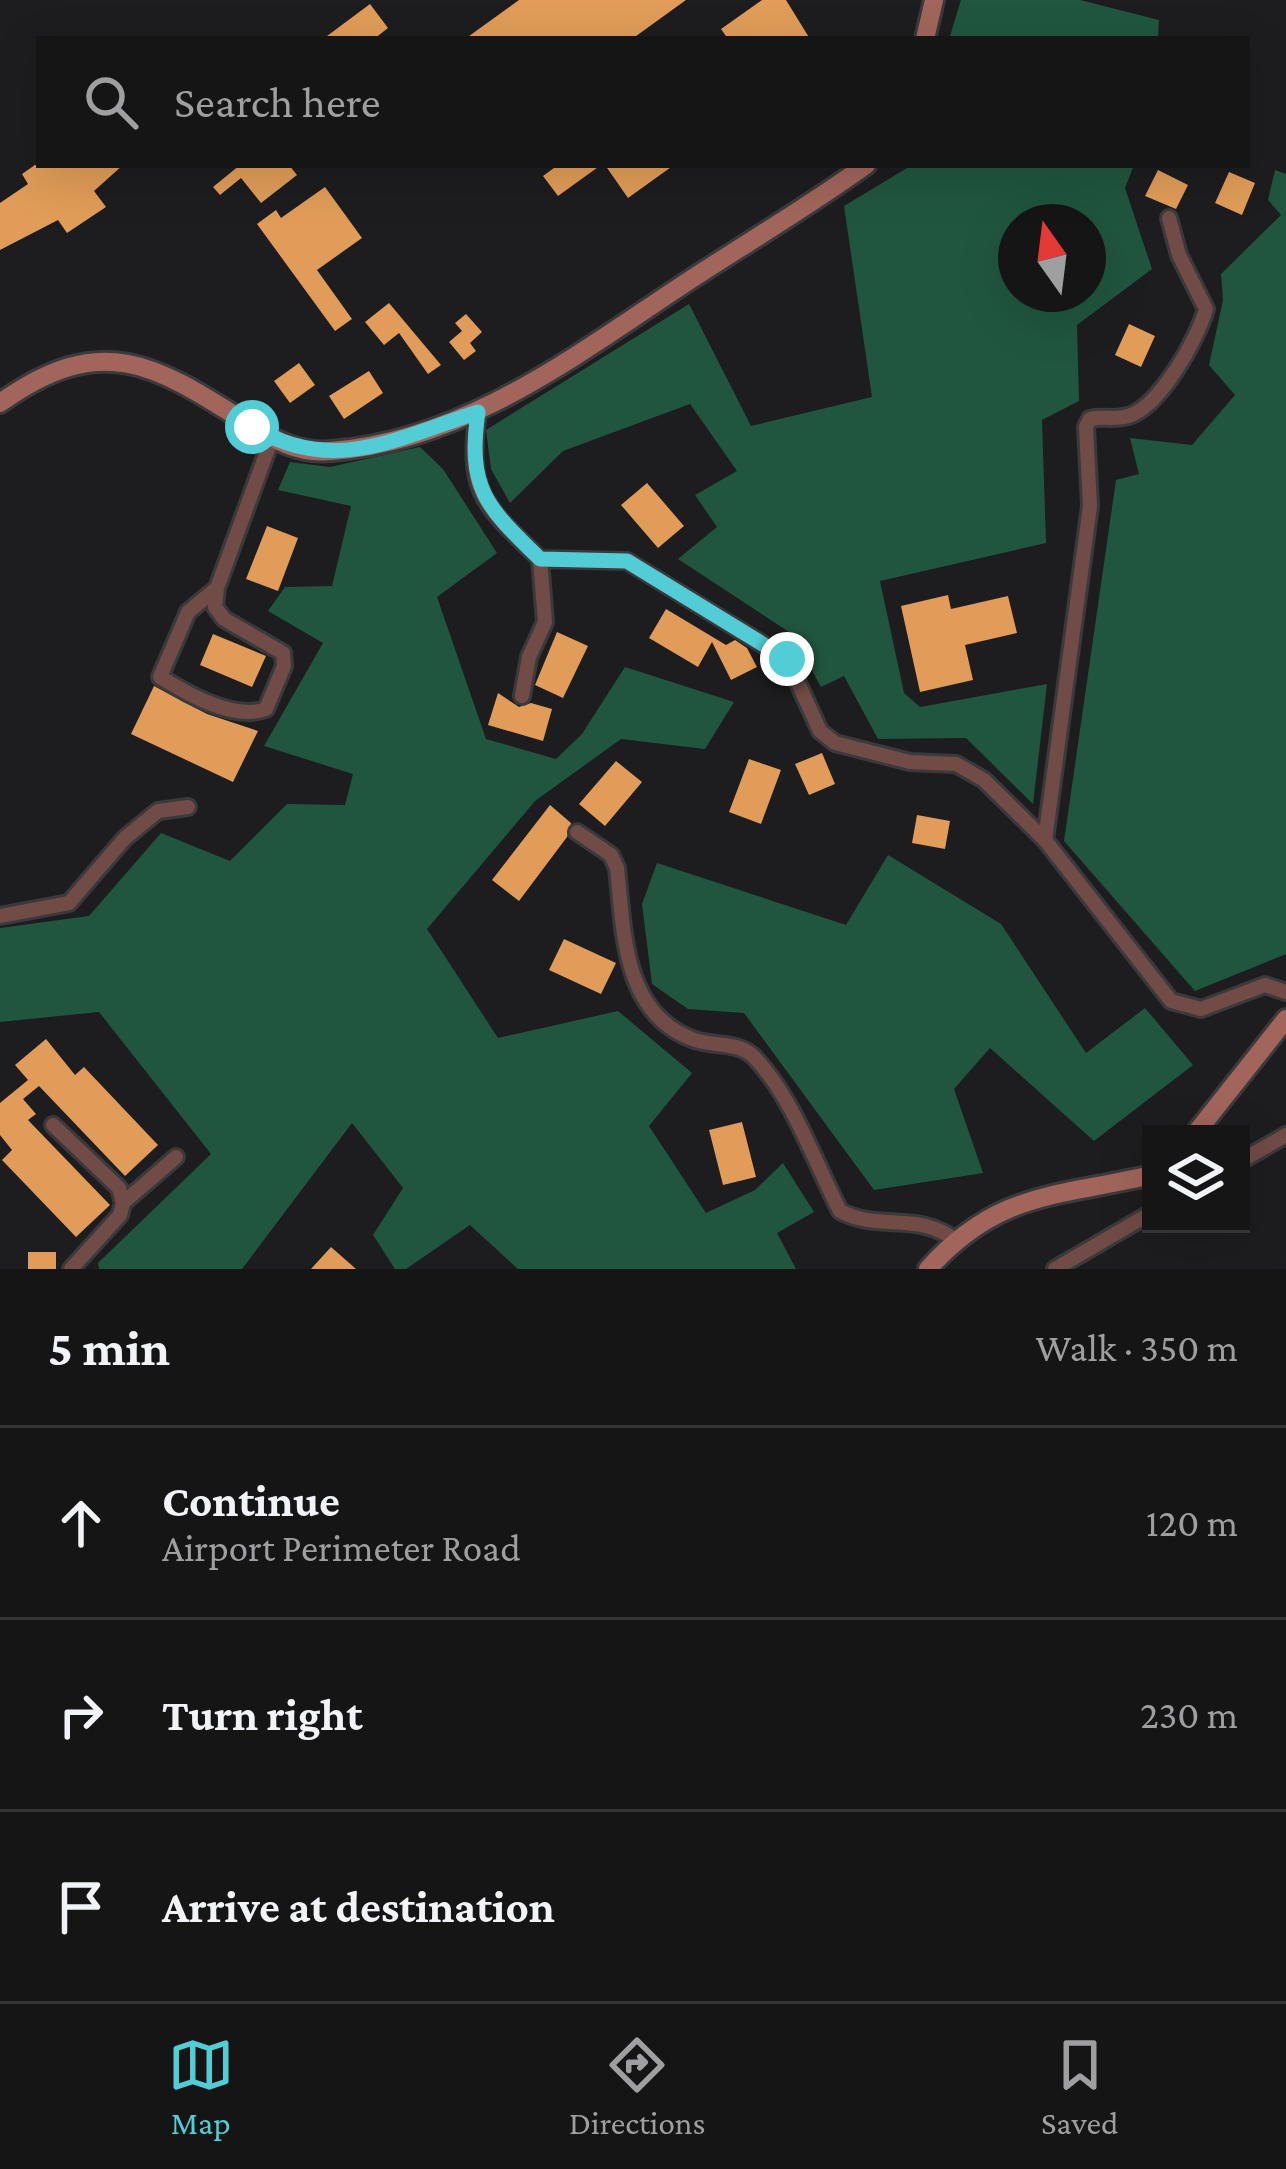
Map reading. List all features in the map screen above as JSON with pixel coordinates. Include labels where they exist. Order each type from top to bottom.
[{"type":"street","points":[[926,36],[934,0]]},
{"type":"street","points":[[0,403],[31,382],[102,358],[147,365],[296,450],[329,452],[387,442],[478,412],[861,168]]},
{"type":"street","points":[[1045,840],[1090,506],[1086,427],[1090,419],[1129,416],[1142,407],[1189,351],[1206,309],[1180,255],[1169,218]]},
{"type":"street","points":[[478,412],[471,458],[483,499],[540,559],[545,622],[530,657],[522,696]]},
{"type":"street","points":[[217,587],[188,611],[160,676],[235,712],[252,714],[266,709],[284,666],[283,653],[224,619],[215,607],[217,587],[272,438]]},
{"type":"street","points":[[540,559],[627,561],[787,659],[820,731],[835,743],[857,753],[965,767],[1045,840],[1171,1001],[1201,1009],[1265,985],[1286,992]]},
{"type":"street","points":[[0,916],[69,903],[125,838],[158,811],[188,807]]},
{"type":"street","points":[[577,832],[611,855],[617,868],[630,964],[652,1016],[700,1042],[752,1054],[774,1083],[840,1211],[872,1223],[936,1224],[956,1241]]},
{"type":"street","points":[[1203,1125],[1286,1019]]},
{"type":"street","points":[[53,1125],[118,1187],[123,1203],[120,1215],[71,1269]]},
{"type":"street","points":[[1250,1156],[1286,1135]]},
{"type":"street","points":[[123,1203],[176,1156]]},
{"type":"street","points":[[928,1269],[956,1241],[1019,1201],[1142,1177]]},
{"type":"street","points":[[1055,1269],[1142,1218]]},
{"type":"green space","points":[[961,0],[1080,0],[1159,20],[1158,36],[950,36]]},
{"type":"green space","points":[[907,168],[1133,168],[1125,188],[1152,269],[1106,303],[1106,204],[998,204],[998,312],[1094,312],[1077,325],[1079,401],[1042,420],[1046,543],[880,581],[904,693],[920,707],[1047,684],[1033,804],[966,738],[878,739],[844,676],[821,687],[792,634],[678,559],[717,527],[695,495],[737,471],[690,404],[563,451],[510,503],[491,469],[486,430],[689,304],[751,426],[872,397],[844,206]]},
{"type":"green space","points":[[1275,170],[1286,174],[1286,954],[1195,991],[1064,841],[1116,480],[1139,474],[1130,438],[1192,445],[1235,395],[1209,365],[1223,300],[1221,274],[1281,215],[1268,200]]},
{"type":"green space","points":[[420,447],[443,469],[497,553],[437,597],[486,739],[556,759],[582,734],[625,667],[734,702],[705,749],[621,739],[535,801],[427,929],[498,1038],[618,1011],[692,1073],[649,1126],[706,1213],[755,1190],[783,1163],[814,1212],[777,1233],[796,1269],[518,1269],[470,1225],[406,1269],[395,1269],[373,1235],[403,1188],[352,1123],[242,1269],[99,1269],[98,1263],[211,1154],[99,1012],[0,1022],[0,928],[89,916],[161,833],[230,861],[287,804],[345,805],[353,774],[264,746],[323,643],[268,611],[285,587],[332,586],[351,506],[278,490],[290,462],[330,467]]},
{"type":"green space","points":[[888,855],[1001,924],[1086,1053],[1145,1008],[1193,1065],[1094,1141],[990,1048],[954,1089],[983,1173],[874,1190],[744,1013],[688,1009],[652,984],[642,904],[657,863],[846,925]]},
{"type":"building","points":[[519,0],[686,0],[636,36],[469,36]]},
{"type":"building","points":[[762,0],[786,0],[808,36],[726,36],[721,29]]},
{"type":"building","points":[[370,4],[388,28],[378,36],[327,36]]},
{"type":"building","points":[[35,165],[120,168],[94,191],[106,207],[67,233],[58,220],[0,250],[0,203],[28,184],[22,174]]},
{"type":"building","points":[[236,168],[291,168],[297,175],[261,203],[241,178],[220,195],[213,187]]},
{"type":"building","points":[[554,168],[597,168],[558,196],[543,176]]},
{"type":"building","points":[[607,168],[670,168],[628,198]]},
{"type":"building","points":[[1158,170],[1188,185],[1176,209],[1145,196]]},
{"type":"building","points":[[1229,172],[1255,183],[1242,215],[1215,203]]},
{"type":"building","points":[[325,187],[362,238],[317,270],[352,319],[335,331],[257,224],[276,210],[281,218]]},
{"type":"building","points":[[389,303],[441,365],[428,374],[399,333],[384,345],[365,322]]},
{"type":"building","points":[[466,314],[482,332],[470,343],[476,351],[464,360],[449,342],[462,331],[455,323]]},
{"type":"building","points":[[1129,324],[1155,336],[1141,367],[1115,355]]},
{"type":"building","points":[[299,363],[315,385],[290,403],[274,381]]},
{"type":"building","points":[[369,371],[383,393],[344,419],[329,396]]},
{"type":"building","points":[[647,483],[684,526],[658,548],[621,505]]},
{"type":"building","points":[[267,526],[298,538],[278,591],[246,579]]},
{"type":"building","points":[[948,595],[951,609],[1008,596],[1017,633],[965,645],[973,680],[920,692],[901,606]]},
{"type":"building","points":[[666,609],[726,645],[735,640],[747,648],[757,667],[731,680],[712,642],[698,667],[649,638]]},
{"type":"building","points":[[557,632],[588,646],[563,698],[535,685]]},
{"type":"building","points":[[213,634],[266,656],[252,687],[200,665]]},
{"type":"building","points":[[154,686],[207,714],[258,731],[233,782],[131,734]]},
{"type":"building","points":[[498,693],[519,707],[531,703],[552,709],[543,741],[488,725]]},
{"type":"building","points":[[822,753],[835,784],[809,795],[795,764]]},
{"type":"building","points":[[749,759],[781,770],[761,824],[729,812]]},
{"type":"building","points":[[616,761],[642,782],[605,826],[579,804]]},
{"type":"building","points":[[550,805],[571,823],[567,837],[519,901],[492,880]]},
{"type":"building","points":[[917,815],[950,821],[945,849],[912,843]]},
{"type":"building","points":[[564,939],[616,963],[601,994],[549,970]]},
{"type":"building","points":[[46,1039],[75,1075],[84,1067],[158,1145],[125,1176],[39,1086],[23,1099],[36,1114],[28,1120],[110,1205],[76,1237],[2,1160],[12,1150],[0,1135],[0,1103],[28,1080],[15,1065]]},
{"type":"building","points":[[742,1122],[756,1177],[723,1185],[709,1130]]},
{"type":"building","points":[[331,1247],[356,1269],[311,1269]]},
{"type":"building","points":[[28,1252],[56,1252],[56,1269],[28,1269]]},
{"type":"route","points":[[252,427],[296,450],[329,452],[387,442],[478,412],[471,458],[483,499],[540,559],[627,561],[787,659]]}]
